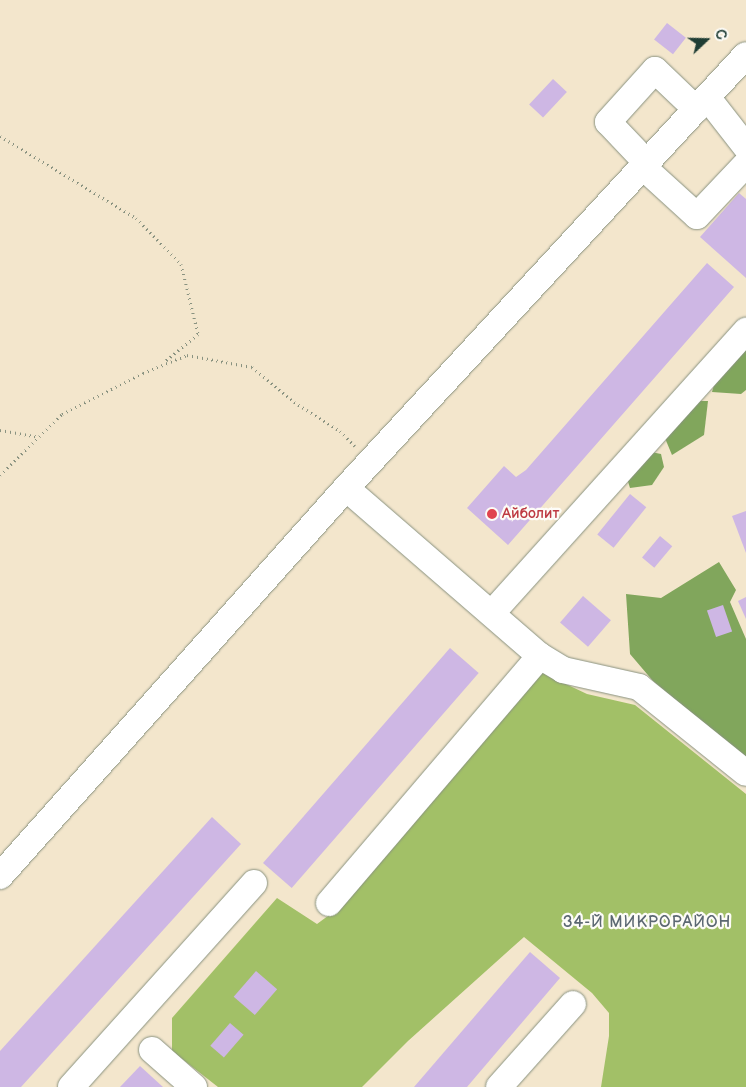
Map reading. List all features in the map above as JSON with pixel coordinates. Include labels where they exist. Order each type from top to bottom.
[{"type":"street","points":[[0,876],[346,488],[746,55]]},
{"type":"street","points":[[746,147],[702,103],[655,70],[608,122],[644,164],[697,216],[746,164]]},
{"type":"street","points":[[492,613],[746,331]]},
{"type":"street","points":[[346,488],[540,656],[563,670],[639,687],[746,772]]},
{"type":"street","points":[[329,903],[540,656]]},
{"type":"street","points":[[71,1087],[254,883]]},
{"type":"street","points":[[499,1087],[573,1004]]},
{"type":"street","points":[[152,1050],[194,1087]]},
{"type":"path","points":[[0,136],[136,218],[181,264],[198,334],[160,366]]},
{"type":"path","points":[[0,475],[62,414],[160,366],[187,355],[252,367],[294,402],[340,431],[370,462]]},
{"type":"path","points":[[0,430],[39,437]]},
{"type":"green space","points":[[746,334],[746,390],[741,394],[712,392],[720,363]]},
{"type":"green space","points":[[686,401],[708,401],[704,435],[672,455],[662,431]]},
{"type":"green space","points":[[646,451],[661,454],[664,467],[652,485],[630,488],[626,475]]},
{"type":"green space","points":[[719,562],[736,590],[730,602],[746,639],[746,760],[653,681],[630,654],[626,594],[661,598]]},
{"type":"green space","points":[[534,669],[587,694],[635,705],[746,794],[746,1087],[601,1087],[609,1036],[609,1013],[592,993],[524,937],[408,1041],[362,1087],[218,1087],[172,1051],[172,1018],[277,898],[317,924],[340,907]]},
{"type":"building","points":[[667,23],[686,38],[673,54],[654,40]]},
{"type":"building","points":[[553,79],[567,92],[543,118],[529,105]]},
{"type":"building","points":[[739,193],[746,199],[746,278],[700,237]]},
{"type":"building","points":[[707,263],[734,287],[508,545],[467,508],[504,466],[516,477],[526,470]]},
{"type":"building","points":[[630,494],[646,507],[614,548],[597,534]]},
{"type":"building","points":[[746,511],[746,553],[732,516]]},
{"type":"building","points":[[660,536],[672,546],[654,568],[642,557]]},
{"type":"building","points":[[583,596],[611,620],[588,647],[560,622]]},
{"type":"building","points":[[746,597],[746,619],[738,601]]},
{"type":"building","points":[[723,605],[732,631],[716,637],[707,611]]},
{"type":"building","points":[[450,648],[479,673],[292,888],[263,863]]},
{"type":"building","points":[[212,817],[241,844],[21,1087],[0,1087],[0,1051]]},
{"type":"building","points":[[530,952],[560,978],[467,1087],[414,1087]]},
{"type":"building","points":[[256,971],[277,989],[255,1015],[234,997]]},
{"type":"building","points":[[230,1023],[244,1035],[224,1057],[210,1046]]},
{"type":"building","points":[[140,1066],[163,1087],[120,1087]]},
{"type":"place","name":"Айболит","points":[[492,514]]},
{"type":"district","name":"34-Й МИКРОРАЙОН","points":[[647,923]]}]
